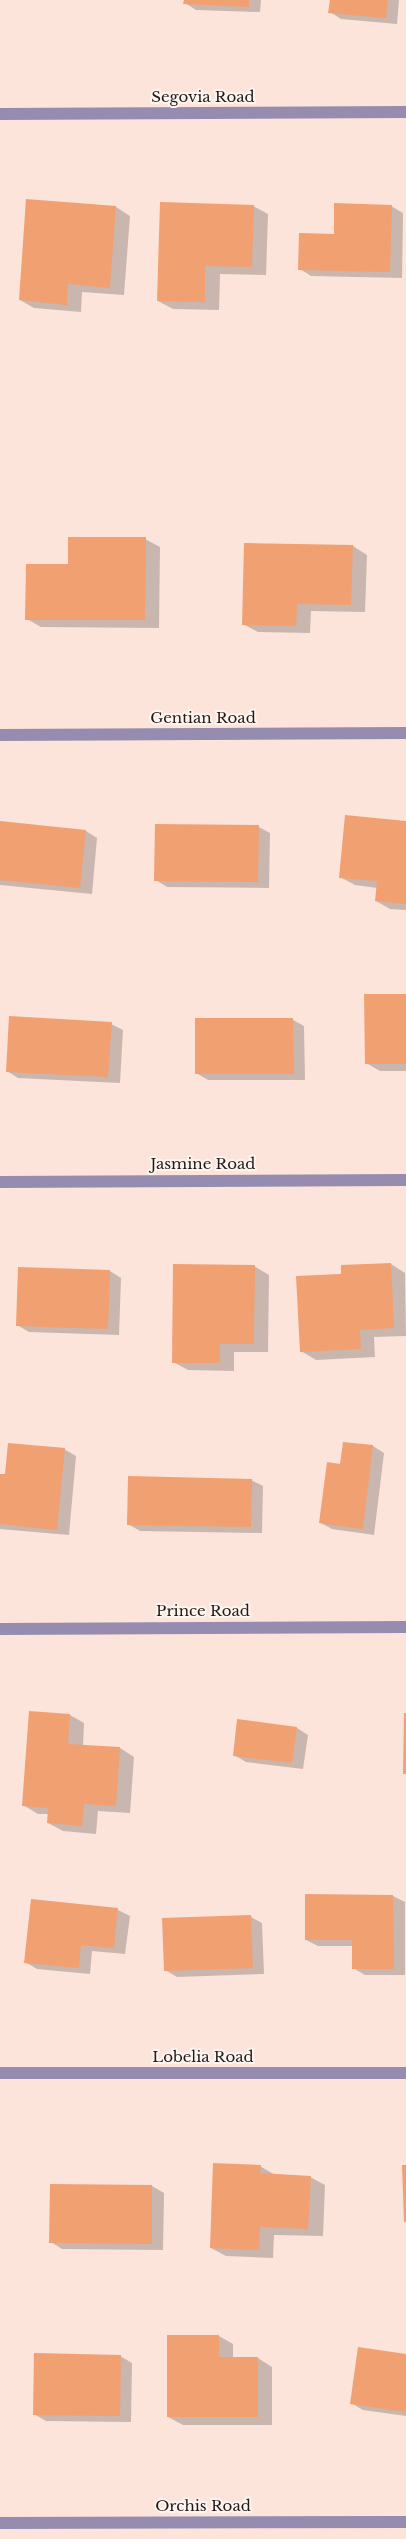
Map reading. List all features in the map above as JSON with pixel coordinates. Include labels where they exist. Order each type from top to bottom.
[{"type":"street","name":"Segovia Road","points":[[0,114],[406,112]]},
{"type":"street","name":"Gentian Road","points":[[0,735],[406,734]]},
{"type":"street","name":"Jasmine Road","points":[[0,1182],[406,1180]]},
{"type":"street","name":"Prince Road","points":[[0,1629],[406,1627]]},
{"type":"street","name":"Lobelia Road","points":[[0,2073],[406,2073]]},
{"type":"street","name":"Orchis Road","points":[[0,2523],[406,2522]]},
{"type":"building","points":[[184,0],[249,0],[249,7],[183,4]]},
{"type":"building","points":[[330,0],[388,0],[386,18],[328,13]]},
{"type":"building","points":[[26,199],[116,206],[110,288],[68,284],[67,305],[19,300]]},
{"type":"building","points":[[160,202],[254,205],[252,267],[205,266],[205,302],[157,301]]},
{"type":"building","points":[[334,203],[392,205],[390,272],[298,270],[299,233],[334,234]]},
{"type":"building","points":[[68,537],[146,537],[145,620],[25,620],[26,564],[68,564]]},
{"type":"building","points":[[244,543],[353,545],[351,605],[297,604],[296,626],[242,625]]},
{"type":"building","points":[[345,815],[406,821],[406,904],[375,901],[377,881],[339,878]]},
{"type":"building","points":[[0,821],[86,830],[80,888],[0,880]]},
{"type":"building","points":[[155,824],[259,825],[258,882],[154,881]]},
{"type":"building","points":[[364,994],[406,994],[406,1064],[365,1064]]},
{"type":"building","points":[[9,1016],[112,1022],[108,1077],[6,1072]]},
{"type":"building","points":[[195,1018],[293,1018],[294,1074],[195,1074]]},
{"type":"building","points":[[391,1263],[394,1328],[360,1330],[361,1349],[300,1352],[296,1276],[341,1274],[341,1265]]},
{"type":"building","points":[[173,1264],[255,1265],[254,1344],[220,1344],[220,1363],[172,1363]]},
{"type":"building","points":[[18,1267],[110,1270],[108,1329],[16,1326]]},
{"type":"building","points":[[343,1442],[373,1445],[363,1529],[319,1523],[327,1462],[340,1464]]},
{"type":"building","points":[[8,1443],[65,1448],[57,1530],[0,1524],[0,1474],[5,1474]]},
{"type":"building","points":[[128,1476],[252,1479],[251,1527],[127,1525]]},
{"type":"building","points":[[29,1711],[70,1714],[68,1744],[120,1747],[116,1806],[84,1804],[82,1826],[47,1823],[48,1808],[22,1806]]},
{"type":"building","points":[[404,1713],[406,1713],[406,1774],[403,1774]]},
{"type":"building","points":[[237,1719],[297,1727],[292,1763],[233,1756]]},
{"type":"building","points":[[305,1894],[393,1895],[394,1969],[352,1969],[352,1940],[305,1940]]},
{"type":"building","points":[[31,1899],[118,1908],[114,1948],[81,1945],[79,1968],[24,1963]]},
{"type":"building","points":[[251,1915],[253,1968],[164,1971],[162,1918]]},
{"type":"building","points":[[213,2163],[261,2165],[260,2173],[311,2176],[308,2229],[260,2227],[259,2250],[210,2248]]},
{"type":"building","points":[[402,2165],[406,2165],[406,2222],[404,2222]]},
{"type":"building","points":[[50,2184],[152,2185],[152,2244],[49,2243]]},
{"type":"building","points":[[167,2335],[219,2335],[219,2357],[258,2357],[258,2417],[167,2417]]},
{"type":"building","points":[[358,2347],[406,2354],[406,2412],[350,2404]]},
{"type":"building","points":[[34,2353],[121,2355],[120,2416],[33,2415]]}]
